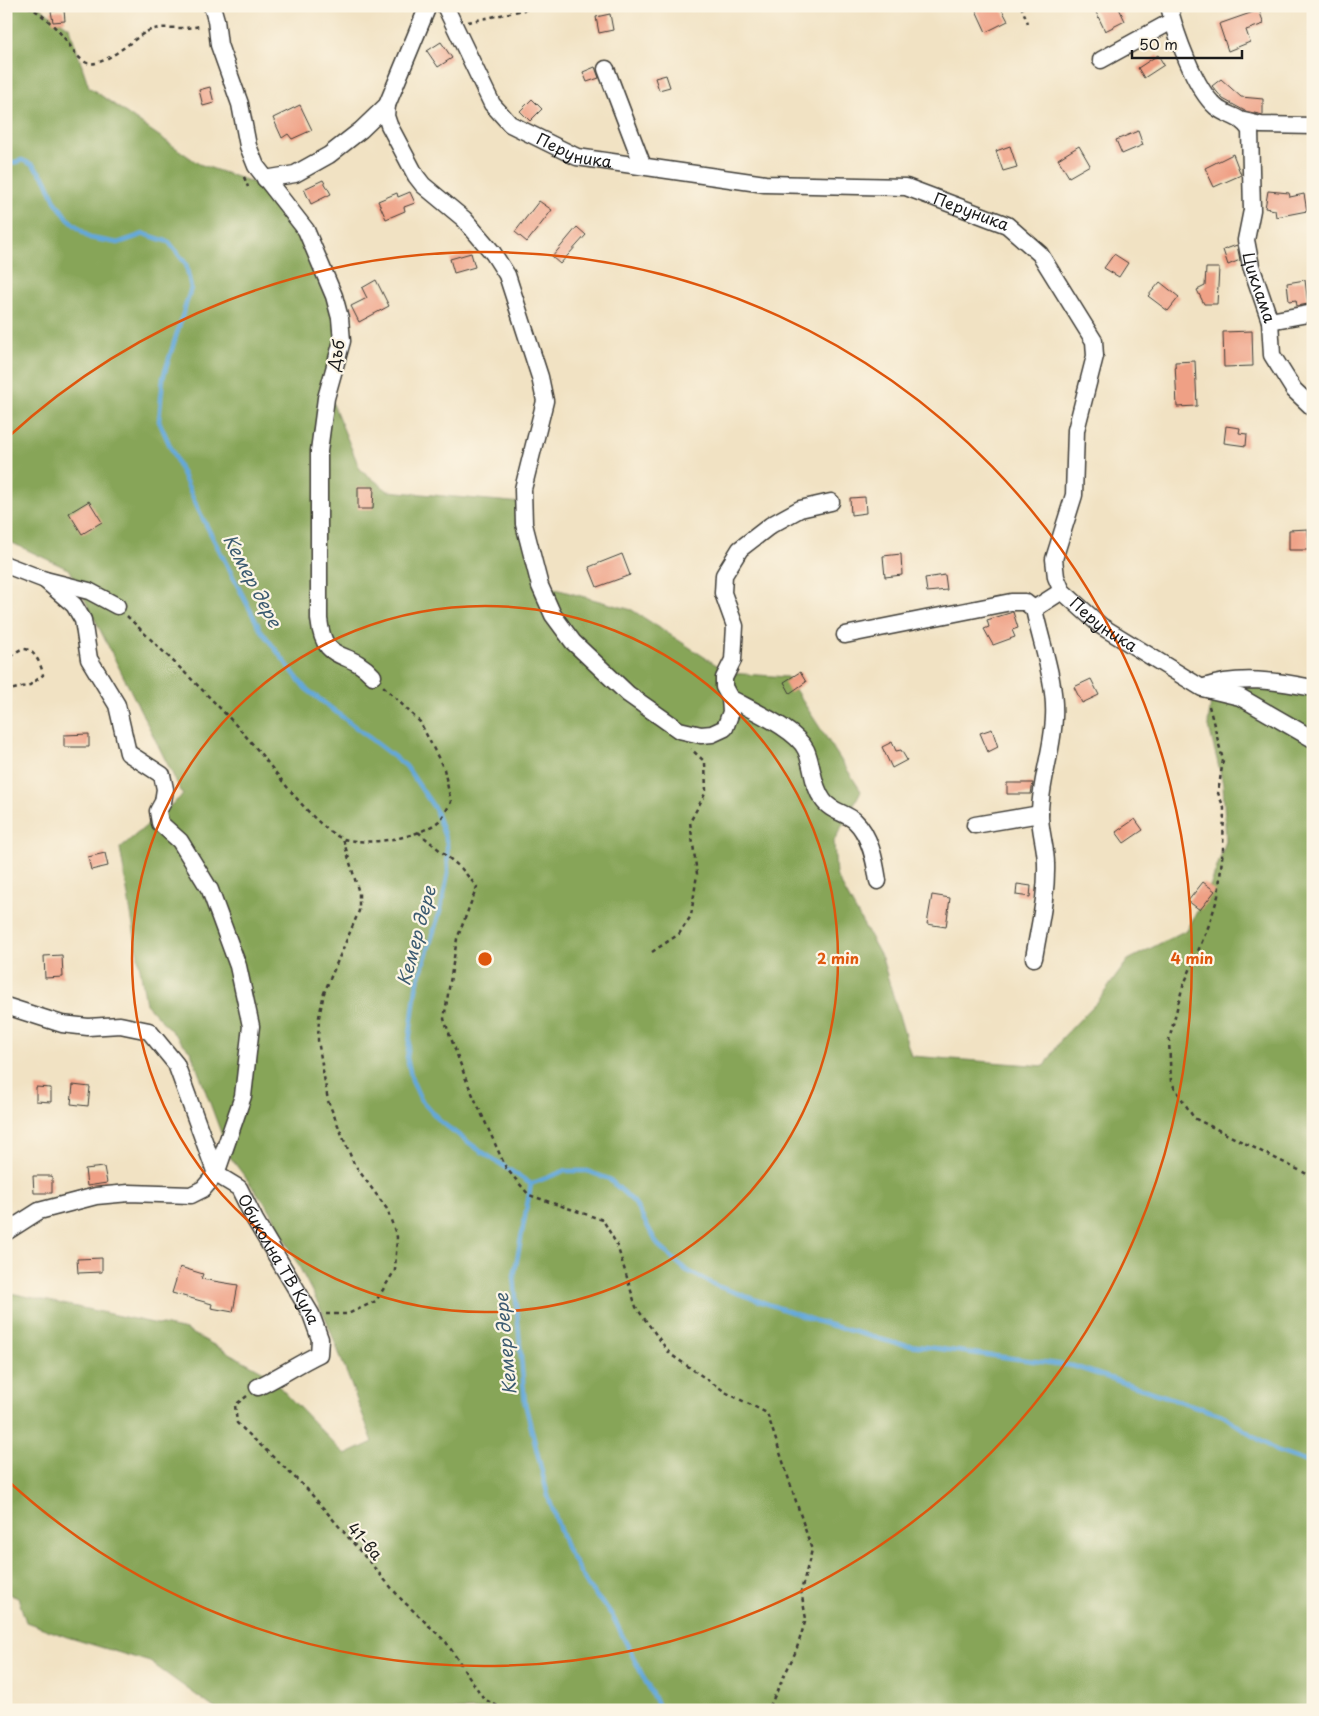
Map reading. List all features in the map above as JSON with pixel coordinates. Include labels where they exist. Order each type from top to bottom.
[{"type":"street","points":[[428,6],[388,105],[386,116],[416,176],[464,219],[493,253],[507,276],[546,401],[523,489],[524,524],[540,586],[553,615],[573,642],[628,694],[680,730],[700,735],[712,734],[725,728],[731,712],[730,698],[724,687],[724,678],[732,660],[735,626],[723,593],[724,575],[740,549],[771,525],[800,509],[831,502]]},
{"type":"street","name":"Перуника","points":[[445,6],[492,104],[510,124],[577,157],[765,184],[906,187],[1007,225],[1040,254],[1094,342],[1095,356],[1076,430],[1074,495],[1054,559],[1056,577],[1062,591],[1101,626],[1202,688],[1240,697],[1313,740]]},
{"type":"street","name":"Дъб","points":[[213,10],[219,44],[240,104],[248,146],[256,166],[306,230],[334,296],[340,318],[342,341],[326,398],[319,451],[320,634],[326,648],[364,666],[373,676]]},
{"type":"street","points":[[1101,60],[1170,14],[1200,88],[1217,108],[1244,121],[1261,125],[1313,126]]},
{"type":"street","points":[[606,70],[643,166]]},
{"type":"street","points":[[265,179],[295,174],[329,155],[388,105]]},
{"type":"street","name":"Циклама","points":[[1244,121],[1250,130],[1252,210],[1246,240],[1251,266],[1270,321],[1272,355],[1294,390],[1313,408]]},
{"type":"street","points":[[1270,321],[1313,313]]},
{"type":"street","points":[[6,565],[45,580],[89,590],[118,606]]},
{"type":"street","points":[[6,1232],[39,1211],[96,1196],[129,1193],[191,1194],[202,1189],[216,1174],[243,1096],[251,1026],[238,966],[210,890],[180,840],[160,823],[158,811],[163,802],[165,789],[162,775],[128,754],[123,741],[122,721],[117,704],[89,659],[83,620],[74,605],[45,580]]},
{"type":"street","points":[[1034,609],[1062,591]]},
{"type":"street","points":[[845,635],[1011,602],[1024,602],[1034,609],[1051,685],[1054,715],[1052,747],[1040,793],[1040,814],[1046,863],[1045,893],[1034,958]]},
{"type":"street","points":[[1202,688],[1214,684],[1251,679],[1313,688]]},
{"type":"street","points":[[730,698],[793,735],[805,748],[814,771],[816,786],[824,802],[854,821],[865,835],[875,861],[878,881]]},
{"type":"street","points":[[975,824],[1040,814]]},
{"type":"street","points":[[6,1006],[62,1024],[88,1027],[120,1025],[149,1031],[176,1064],[216,1174]]},
{"type":"street","name":"Обиколна ТВ Кула","points":[[216,1174],[239,1188],[255,1220],[311,1314],[320,1339],[319,1354],[299,1363],[284,1375],[258,1387]]},
{"type":"path","points":[[28,6],[39,13],[66,40],[73,53],[88,64],[96,63],[115,54],[146,32],[165,26],[184,29],[201,25],[213,10]]},
{"type":"path","points":[[453,24],[542,6]]},
{"type":"path","points":[[1021,6],[1028,23]]},
{"type":"path","points":[[118,606],[250,741],[284,784],[322,825],[343,839],[377,841],[418,832],[439,820],[451,802],[444,769],[420,722],[373,676]]},
{"type":"path","points":[[6,663],[16,652],[22,649],[28,650],[40,661],[43,675],[30,684],[6,691]]},
{"type":"path","points":[[1202,688],[1213,717],[1223,760],[1218,793],[1224,808],[1223,849],[1218,896],[1209,925],[1182,990],[1169,1040],[1171,1082],[1194,1118],[1313,1177]]},
{"type":"path","points":[[652,952],[679,934],[691,916],[697,874],[690,822],[706,792],[706,762],[686,745]]},
{"type":"path","points":[[418,832],[461,868],[477,887],[457,939],[444,1019],[467,1082],[506,1168],[529,1195],[603,1220],[617,1245],[636,1306],[670,1354],[727,1393],[766,1413],[812,1550],[801,1591],[806,1619],[796,1651],[768,1710]]},
{"type":"path","points":[[311,1314],[348,1314],[376,1301],[395,1270],[397,1237],[387,1209],[354,1164],[328,1101],[318,1040],[319,1017],[324,993],[359,911],[359,893],[343,839]]},
{"type":"path","name":"41-ва","points":[[258,1387],[235,1405],[237,1424],[307,1489],[401,1599],[446,1642],[484,1699],[505,1710]]},
{"type":"green space","points":[[6,6],[37,6],[69,27],[89,87],[199,164],[272,189],[309,227],[347,301],[328,392],[360,469],[388,491],[523,503],[552,588],[632,610],[729,673],[787,677],[861,791],[834,841],[836,875],[882,958],[911,1056],[1045,1066],[1062,1038],[1098,1001],[1128,960],[1188,929],[1211,884],[1226,841],[1223,784],[1208,723],[1213,689],[1279,684],[1313,697],[1313,1710],[217,1710],[150,1662],[67,1637],[26,1622],[18,1598],[6,1593],[6,1292],[186,1330],[266,1373],[345,1455],[373,1442],[326,1319],[270,1210],[230,1157],[191,1052],[146,1004],[120,848],[183,795],[70,570],[6,540]]},
{"type":"building","points":[[974,6],[1000,6],[1008,21],[986,32]]},
{"type":"building","points":[[1093,6],[1118,6],[1125,21],[1105,31]]},
{"type":"building","points":[[64,10],[65,21],[53,22],[51,11]]},
{"type":"building","points":[[1259,10],[1264,24],[1246,30],[1250,42],[1228,51],[1219,24]]},
{"type":"building","points":[[610,14],[613,30],[599,33],[596,17]]},
{"type":"building","points":[[441,42],[452,58],[438,67],[427,51]]},
{"type":"building","points":[[1158,55],[1164,65],[1144,78],[1138,68]]},
{"type":"building","points":[[595,67],[599,78],[587,82],[583,72]]},
{"type":"building","points":[[666,75],[670,87],[659,90],[655,78]]},
{"type":"building","points":[[1221,79],[1241,97],[1263,99],[1263,115],[1245,111],[1223,99],[1212,86]]},
{"type":"building","points":[[210,87],[214,103],[203,106],[199,90]]},
{"type":"building","points":[[532,99],[542,109],[530,121],[520,111]]},
{"type":"building","points":[[300,105],[312,130],[292,139],[288,134],[282,138],[273,118]]},
{"type":"building","points":[[1138,131],[1143,145],[1122,154],[1116,140]]},
{"type":"building","points":[[1010,146],[1017,167],[1003,171],[996,151]]},
{"type":"building","points":[[1079,146],[1090,165],[1069,177],[1058,159]]},
{"type":"building","points":[[1233,154],[1241,175],[1214,187],[1205,168]]},
{"type":"building","points":[[323,180],[331,194],[311,204],[304,189]]},
{"type":"building","points":[[1268,191],[1289,193],[1290,197],[1304,194],[1307,211],[1276,217],[1275,210],[1265,208]]},
{"type":"building","points":[[410,192],[415,203],[404,207],[405,211],[386,219],[378,201],[397,193],[398,197]]},
{"type":"building","points":[[539,201],[552,210],[527,242],[515,232]]},
{"type":"building","points":[[577,227],[586,235],[560,264],[552,257]]},
{"type":"building","points":[[1237,245],[1240,260],[1228,265],[1223,250]]},
{"type":"building","points":[[471,253],[475,267],[454,273],[450,259]]},
{"type":"building","points":[[1114,254],[1128,263],[1119,277],[1104,268]]},
{"type":"building","points":[[1206,268],[1219,268],[1217,304],[1204,304],[1197,290],[1205,286]]},
{"type":"building","points":[[376,280],[389,306],[359,322],[351,306],[367,298],[362,288]]},
{"type":"building","points":[[1305,280],[1308,304],[1297,306],[1296,300],[1289,301],[1287,283]]},
{"type":"building","points":[[1160,282],[1179,297],[1168,311],[1148,296]]},
{"type":"building","points":[[1252,331],[1253,366],[1224,367],[1223,332]]},
{"type":"building","points":[[1195,361],[1197,406],[1177,407],[1175,362]]},
{"type":"building","points":[[1226,426],[1240,428],[1239,433],[1247,434],[1246,446],[1224,443]]},
{"type":"building","points":[[358,487],[374,487],[373,509],[358,509]]},
{"type":"building","points":[[865,497],[866,513],[851,515],[850,498]]},
{"type":"building","points":[[89,501],[102,522],[82,534],[69,513]]},
{"type":"building","points":[[1308,529],[1309,550],[1289,550],[1289,530]]},
{"type":"building","points":[[622,554],[630,575],[597,587],[589,567]]},
{"type":"building","points":[[901,554],[902,575],[885,577],[883,556]]},
{"type":"building","points":[[945,575],[947,590],[927,592],[925,578]]},
{"type":"building","points":[[1013,612],[1018,628],[1012,630],[1015,637],[993,645],[984,629],[989,627],[987,620]]},
{"type":"building","points":[[800,672],[806,682],[790,693],[784,682]]},
{"type":"building","points":[[1091,679],[1099,695],[1082,703],[1074,687]]},
{"type":"building","points":[[992,729],[998,747],[988,752],[980,733]]},
{"type":"building","points":[[89,734],[89,747],[64,747],[64,735]]},
{"type":"building","points":[[892,742],[896,751],[901,750],[907,760],[892,768],[882,747]]},
{"type":"building","points":[[1007,783],[1033,783],[1031,794],[1007,794]]},
{"type":"building","points":[[1135,819],[1143,830],[1124,843],[1116,832]]},
{"type":"building","points":[[105,853],[108,866],[91,870],[88,857]]},
{"type":"building","points":[[1203,882],[1215,891],[1200,910],[1188,901]]},
{"type":"building","points":[[1017,884],[1031,886],[1030,897],[1016,895]]},
{"type":"building","points":[[932,895],[950,898],[946,927],[927,924]]},
{"type":"building","points":[[62,955],[63,977],[45,978],[44,956]]},
{"type":"building","points":[[73,1085],[90,1087],[88,1106],[71,1104]]},
{"type":"building","points":[[36,1087],[51,1088],[51,1102],[36,1101]]},
{"type":"building","points":[[104,1167],[107,1183],[87,1186],[85,1169]]},
{"type":"building","points":[[33,1176],[52,1176],[52,1193],[34,1193]]},
{"type":"building","points":[[102,1258],[102,1272],[78,1273],[77,1259]]},
{"type":"building","points":[[180,1267],[203,1274],[201,1279],[238,1285],[233,1312],[211,1308],[212,1304],[172,1293]]},
{"type":"waterway","name":"Кемер дере","points":[[6,165],[22,160],[33,165],[46,180],[55,201],[68,219],[90,238],[118,243],[144,234],[169,242],[186,264],[191,288],[163,378],[159,421],[199,511],[260,629],[305,688],[406,766],[435,809],[447,843],[448,873],[441,908],[416,988],[407,1058],[412,1080],[421,1100],[441,1122],[479,1150],[531,1184],[514,1276],[525,1403],[548,1496],[566,1547],[588,1586],[612,1615],[660,1710]]},
{"type":"waterway","points":[[531,1184],[564,1171],[587,1171],[609,1179],[634,1202],[658,1245],[686,1270],[717,1286],[816,1321],[894,1343],[1073,1366],[1222,1415],[1276,1451],[1313,1464]]}]
